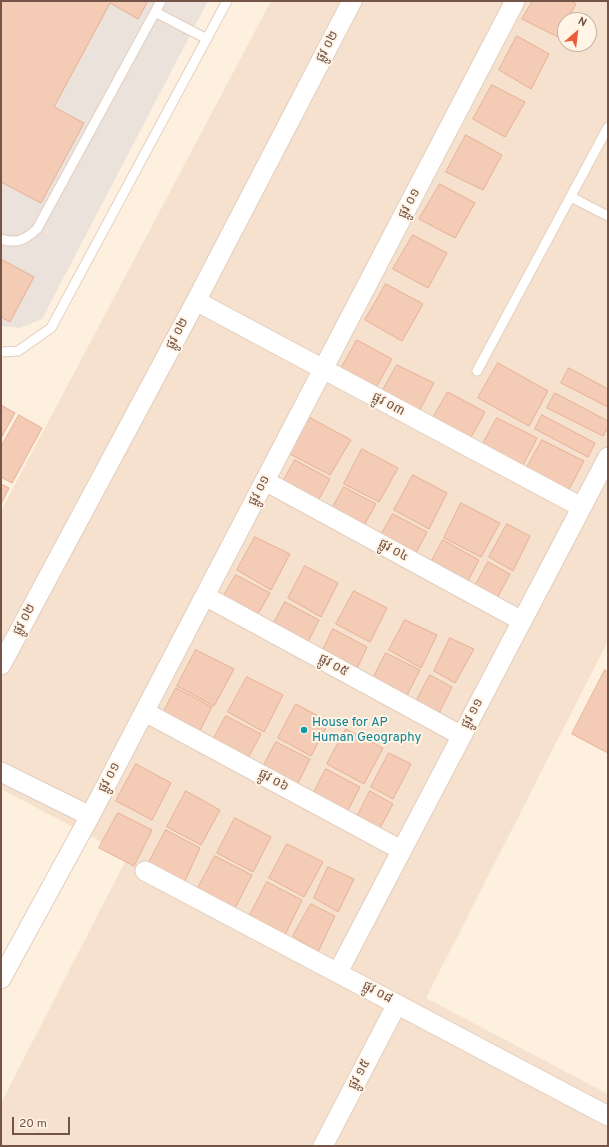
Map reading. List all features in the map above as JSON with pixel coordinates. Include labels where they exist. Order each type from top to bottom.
[{"type":"street","name":"ផ្លូវ ០២","points":[[1,665],[196,301],[352,1]]},
{"type":"street","name":"ផ្លូវ ០១","points":[[1,979],[145,712],[515,1]]},
{"type":"street","name":"ផ្លូវ ០៣","points":[[196,301],[581,507]]},
{"type":"street","name":"ផ្លូវ ១១","points":[[338,972],[608,457]]},
{"type":"street","name":"ផ្លូវ ០៤","points":[[265,481],[522,621]]},
{"type":"street","name":"ផ្លូវ ០៥","points":[[205,596],[462,736]]},
{"type":"street","name":"ផ្លូវ ០៦","points":[[145,712],[401,850]]},
{"type":"street","points":[[1,772],[90,816]]},
{"type":"street","name":"ផ្លូវ ០៨","points":[[145,871],[608,1116]]},
{"type":"street","name":"ផ្លូវ ១៥","points":[[323,1146],[397,1004]]},
{"type":"lane","points":[[1,239],[11,242],[26,240],[37,230],[161,1]]},
{"type":"lane","points":[[1,352],[18,351],[51,328],[227,1]]},
{"type":"lane","points":[[155,12],[207,39]]},
{"type":"lane","points":[[477,371],[608,127]]},
{"type":"lane","points":[[571,197],[608,216]]},
{"type":"shaded area","points":[[1,1],[208,1],[42,319],[20,328],[1,326]]},
{"type":"shaded area","points":[[271,1],[608,1],[608,641],[426,998],[608,1094],[608,1146],[1,1146],[1,1103],[128,856],[1,789],[1,511]]},
{"type":"building","points":[[1,1],[148,1],[138,19],[110,3],[54,107],[84,123],[41,203],[1,182]]},
{"type":"building","points":[[533,1],[570,1],[576,4],[572,12],[557,12],[557,36],[522,19]]},
{"type":"building","points":[[517,36],[549,54],[531,89],[499,70]]},
{"type":"building","points":[[492,85],[525,102],[505,137],[473,119]]},
{"type":"building","points":[[466,135],[502,155],[483,190],[446,172]]},
{"type":"building","points":[[440,184],[475,203],[455,238],[419,219]]},
{"type":"building","points":[[413,235],[447,253],[428,288],[393,269]]},
{"type":"building","points":[[1,259],[34,277],[10,322],[1,317]]},
{"type":"building","points":[[386,284],[423,304],[402,341],[365,320]]},
{"type":"building","points":[[357,340],[392,359],[373,393],[338,374]]},
{"type":"building","points":[[498,363],[548,391],[529,426],[478,398]]},
{"type":"building","points":[[397,365],[434,383],[416,417],[379,397]]},
{"type":"building","points":[[569,368],[608,389],[608,407],[561,383]]},
{"type":"building","points":[[448,392],[485,412],[468,443],[430,423]]},
{"type":"building","points":[[555,393],[608,421],[608,427],[603,436],[547,408]]},
{"type":"building","points":[[1,405],[15,413],[1,438]]},
{"type":"building","points":[[19,415],[42,428],[12,483],[1,477],[1,447]]},
{"type":"building","points":[[542,415],[595,443],[588,457],[535,429]]},
{"type":"building","points":[[307,416],[351,440],[330,475],[288,453]]},
{"type":"building","points":[[497,418],[537,438],[520,471],[480,449]]},
{"type":"building","points":[[542,440],[584,461],[566,495],[524,473]]},
{"type":"building","points":[[362,449],[398,468],[379,502],[344,484]]},
{"type":"building","points":[[295,460],[330,479],[315,506],[280,487]]},
{"type":"building","points":[[413,475],[447,493],[429,529],[394,510]]},
{"type":"building","points":[[1,484],[9,488],[1,504]]},
{"type":"building","points":[[344,487],[376,504],[361,531],[329,514]]},
{"type":"building","points":[[461,503],[500,523],[481,557],[444,538]]},
{"type":"building","points":[[393,514],[427,532],[413,559],[378,540]]},
{"type":"building","points":[[507,524],[530,536],[513,571],[489,557]]},
{"type":"building","points":[[255,537],[290,554],[271,590],[237,570]]},
{"type":"building","points":[[443,540],[479,560],[464,588],[428,568]]},
{"type":"building","points":[[488,562],[510,574],[495,602],[473,590]]},
{"type":"building","points":[[305,566],[338,583],[321,617],[288,598]]},
{"type":"building","points":[[236,575],[270,593],[254,621],[220,602]]},
{"type":"building","points":[[354,591],[387,608],[370,642],[336,624]]},
{"type":"building","points":[[285,602],[319,620],[305,648],[271,629]]},
{"type":"building","points":[[405,620],[437,635],[421,668],[389,650]]},
{"type":"building","points":[[333,629],[367,647],[354,675],[320,656]]},
{"type":"building","points":[[450,638],[474,649],[455,683],[434,671]]},
{"type":"building","points":[[196,650],[234,669],[214,706],[177,686]]},
{"type":"building","points":[[386,653],[420,670],[404,701],[371,682]]},
{"type":"building","points":[[605,670],[608,672],[608,753],[572,734]]},
{"type":"building","points":[[430,675],[452,687],[436,719],[414,705]]},
{"type":"building","points":[[247,677],[283,695],[264,732],[228,712]]},
{"type":"building","points":[[176,688],[212,707],[196,738],[160,719]]},
{"type":"building","name":"House for AP Human Geography","points":[[296,704],[329,722],[311,756],[278,738]]},
{"type":"building","points":[[226,716],[261,734],[244,765],[210,745]]},
{"type":"building","points":[[346,729],[383,748],[364,784],[327,764]]},
{"type":"building","points":[[276,742],[310,759],[294,791],[260,773]]},
{"type":"building","points":[[389,753],[411,764],[393,799],[371,787]]},
{"type":"building","points":[[136,764],[171,783],[152,820],[116,801]]},
{"type":"building","points":[[326,769],[360,787],[344,818],[310,800]]},
{"type":"building","points":[[186,791],[220,810],[201,845],[167,827]]},
{"type":"building","points":[[370,791],[393,804],[376,835],[354,823]]},
{"type":"building","points":[[118,813],[152,830],[134,866],[99,848]]},
{"type":"building","points":[[235,818],[271,837],[253,872],[217,853]]},
{"type":"building","points":[[166,830],[200,848],[183,885],[148,864]]},
{"type":"building","points":[[287,844],[323,862],[304,897],[269,878]]},
{"type":"building","points":[[215,856],[252,875],[234,910],[197,890]]},
{"type":"building","points":[[328,867],[354,879],[338,912],[314,898]]},
{"type":"building","points":[[267,882],[302,900],[285,935],[249,917]]},
{"type":"building","points":[[311,904],[335,916],[318,952],[293,936]]},
{"type":"place","name":"House for AP Human Geography","points":[[304,730]]}]
